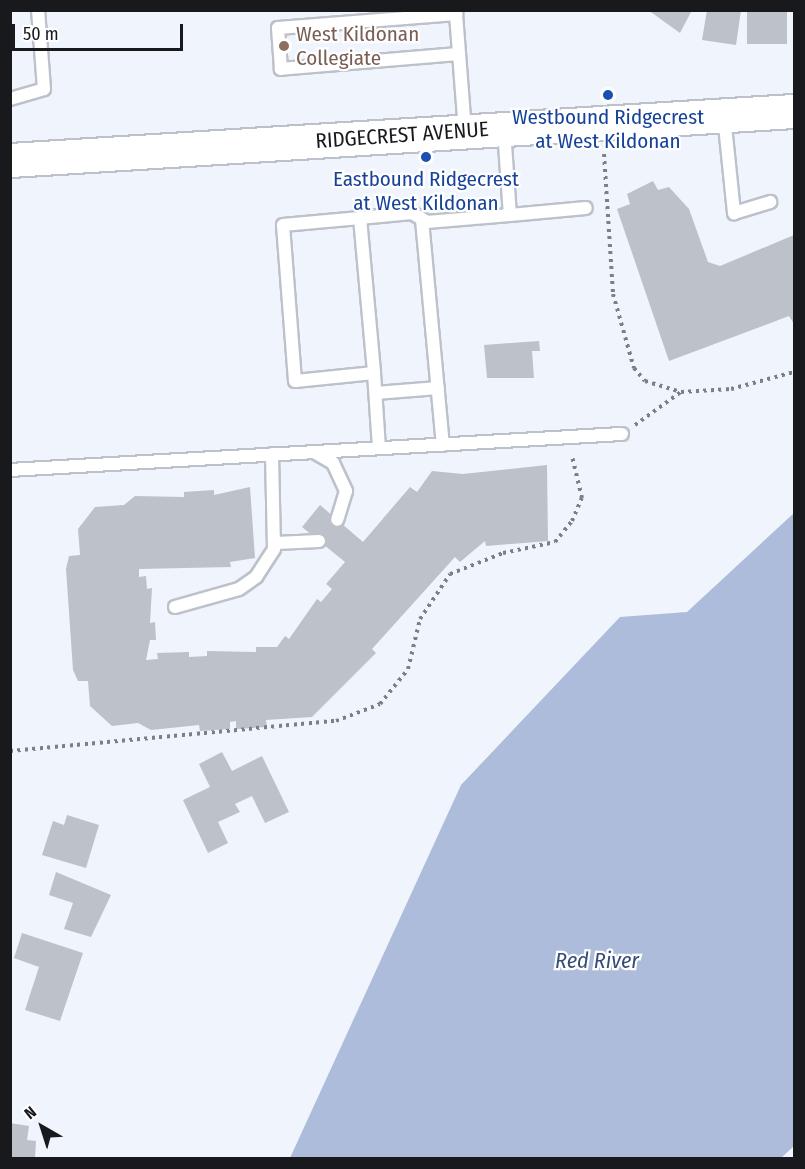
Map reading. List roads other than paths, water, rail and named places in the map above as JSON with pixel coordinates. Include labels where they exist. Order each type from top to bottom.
[{"type":"street","name":"RIDGECREST AVENUE","points":[[10,160],[795,111]]},
{"type":"lane","points":[[10,99],[44,89],[38,10]]},
{"type":"lane","points":[[458,54],[281,69],[278,28],[456,14],[465,131]]},
{"type":"lane","points":[[723,115],[734,213],[770,202]]},
{"type":"lane","points":[[504,129],[510,215]]},
{"type":"lane","points":[[374,373],[295,381],[283,225],[412,213],[422,220],[586,208]]},
{"type":"lane","points":[[360,218],[379,448]]},
{"type":"lane","points":[[422,220],[443,445]]},
{"type":"lane","points":[[376,393],[438,388]]},
{"type":"lane","points":[[10,470],[622,434]]},
{"type":"lane","points":[[314,452],[333,463],[346,492],[337,520]]},
{"type":"lane","points":[[175,608],[239,590],[256,577],[276,543],[272,454]]},
{"type":"lane","points":[[276,543],[318,541]]},
{"type":"water","name":"Red River","points":[[794,513],[794,1146],[781,1158],[290,1158],[461,785],[620,617],[687,612]]},
{"type":"place","name":"West Kildonan Collegiate","points":[[284,46]]},
{"type":"place","name":"Westbound Ridgecrest at West Kildonan","points":[[608,95]]},
{"type":"place","name":"Eastbound Ridgecrest at West Kildonan","points":[[426,157]]}]
